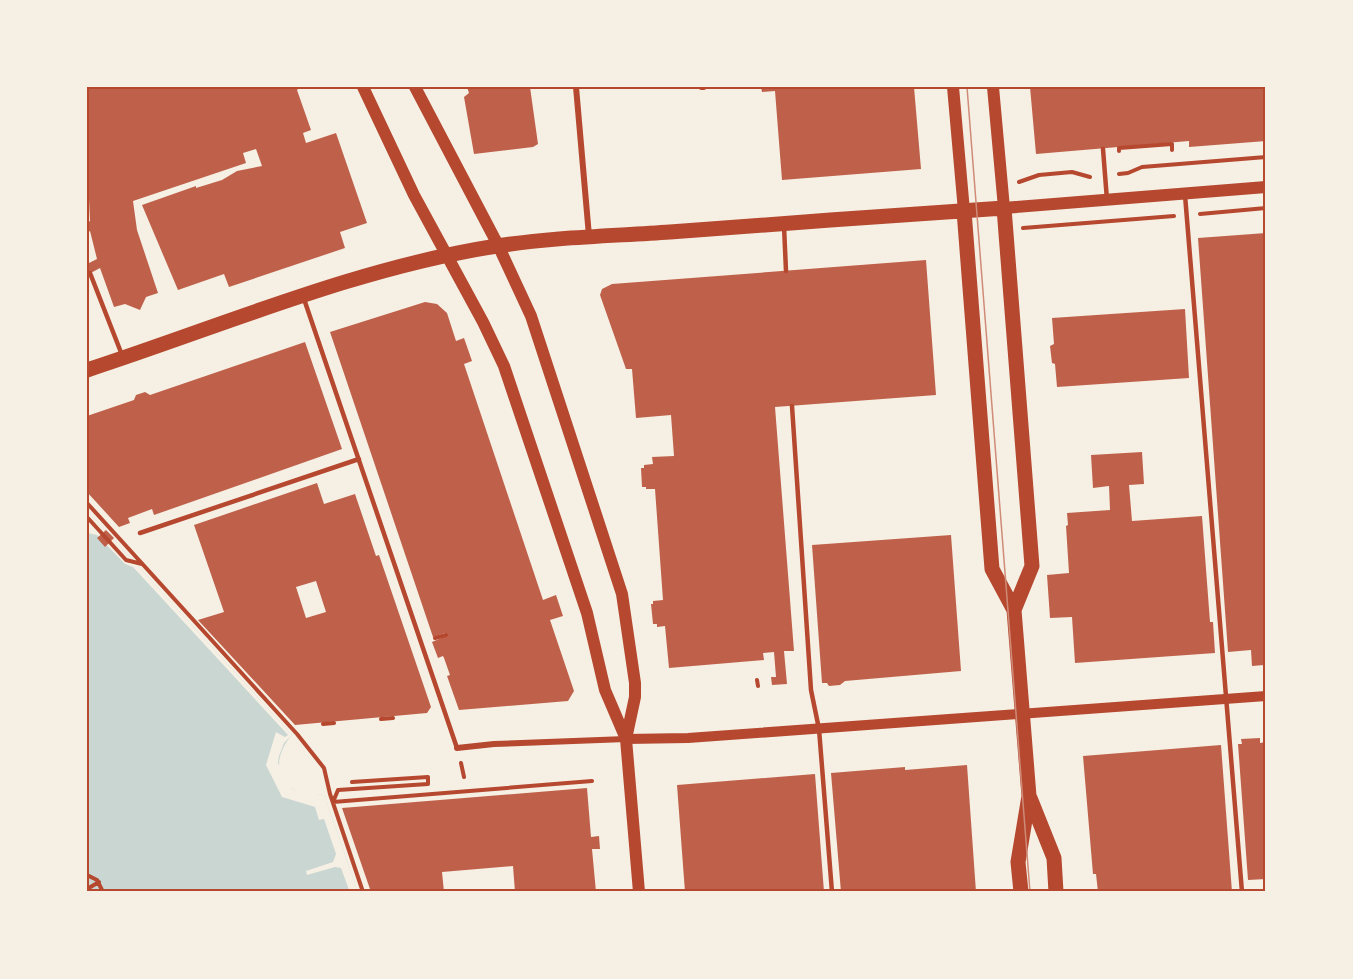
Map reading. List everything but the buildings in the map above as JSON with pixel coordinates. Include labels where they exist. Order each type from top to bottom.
[{"type":"main road","points":[[363,87],[414,195],[483,322],[504,366],[587,614],[605,690],[626,739]]},
{"type":"main road","points":[[415,87],[520,289],[543,349],[622,594],[635,683],[635,697],[626,739],[639,892]]},
{"type":"main road","points":[[953,87],[992,569],[1014,610],[1029,796],[1018,862],[1021,892]]},
{"type":"main road","points":[[993,87],[1032,566],[1014,610]]},
{"type":"main road","points":[[87,370],[376,273],[498,245],[1266,187]]},
{"type":"main road","points":[[1029,796],[1054,858],[1056,892]]},
{"type":"street","points":[[576,87],[589,237]]},
{"type":"street","points":[[457,748],[494,744],[688,738],[1266,696]]},
{"type":"lane","points":[[1103,148],[1107,200]]},
{"type":"lane","points":[[1185,194],[1242,892]]},
{"type":"lane","points":[[784,223],[786,271]]},
{"type":"lane","points":[[90,273],[122,358]]},
{"type":"lane","points":[[303,296],[457,748]]},
{"type":"lane","points":[[792,405],[811,690],[819,729],[832,892]]},
{"type":"lane","points":[[140,532],[359,459]]},
{"type":"path","points":[[1119,154],[1119,148],[1172,144],[1172,150]]},
{"type":"path","points":[[1024,182],[1039,175],[1072,172],[1086,177],[1128,173],[1142,166],[1266,157]]},
{"type":"path","points":[[1027,228],[1266,208]]},
{"type":"path","points":[[87,503],[318,759],[324,768],[363,892]]},
{"type":"path","points":[[87,512],[91,508]]},
{"type":"path","points":[[87,517],[126,560],[143,564]]},
{"type":"path","points":[[757,680],[758,686]]},
{"type":"path","points":[[381,719],[393,718]]},
{"type":"path","points":[[323,724],[334,723]]},
{"type":"path","points":[[333,802],[338,790],[428,784],[428,777],[352,782]]},
{"type":"path","points":[[333,802],[592,781]]},
{"type":"path","points":[[87,875],[99,882],[103,892]]},
{"type":"path","points":[[87,889],[99,882]]},
{"type":"shaded area","points":[[87,510],[292,735],[280,757],[280,772],[288,786],[296,791],[324,795],[358,892],[87,892]]},
{"type":"pier","points":[[87,510],[292,735],[284,743],[279,756],[278,763],[283,777],[292,789],[324,795],[358,892],[348,892],[341,868],[335,867],[307,875],[306,871],[333,862],[336,854],[324,819],[319,820],[315,807],[282,797],[266,765],[276,732],[285,737],[288,735],[133,567],[125,564],[97,535],[87,533]]},
{"type":"tram line","points":[[967,87],[1030,892]]}]
